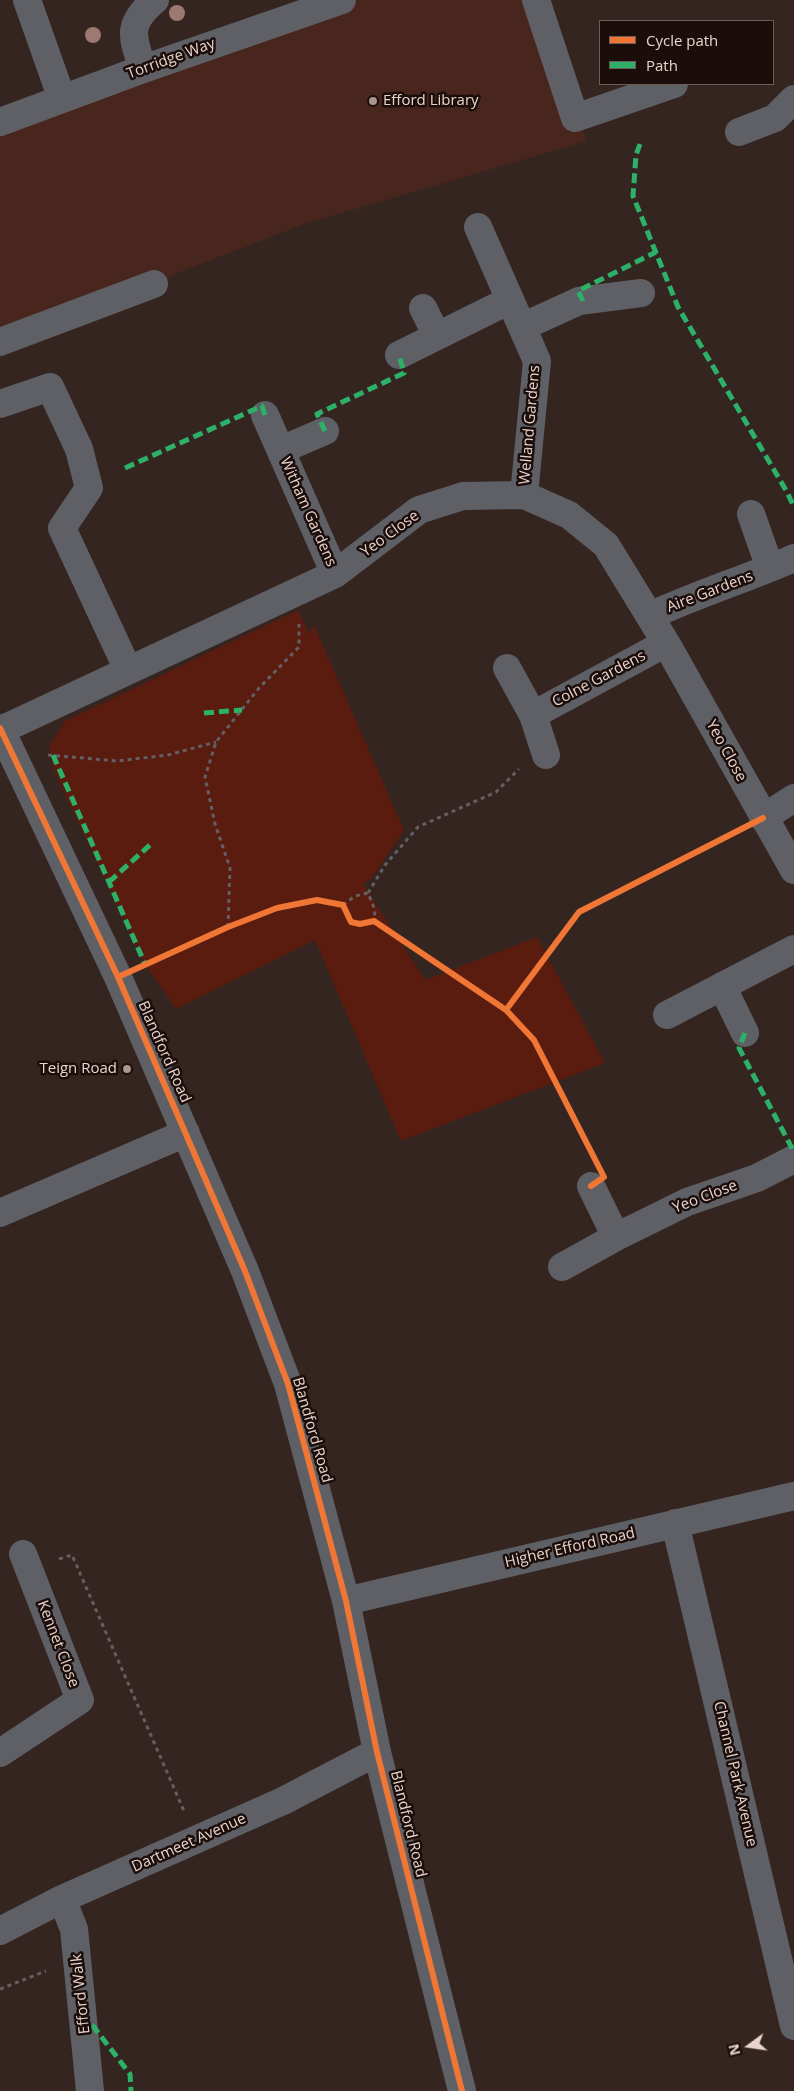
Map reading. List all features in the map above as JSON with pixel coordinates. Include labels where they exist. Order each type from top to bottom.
[{"type":"street","points":[[27,0],[62,99]]},
{"type":"street","points":[[143,69],[132,36],[141,12],[155,0]]},
{"type":"street","name":"Torridge Way","points":[[0,122],[143,69],[342,0]]},
{"type":"street","points":[[536,0],[575,118],[671,85]]},
{"type":"street","points":[[739,132],[775,118],[794,99]]},
{"type":"street","name":"Welland Gardens","points":[[478,227],[537,362],[524,495]]},
{"type":"street","points":[[0,342],[154,284]]},
{"type":"street","points":[[522,327],[579,301],[641,293]]},
{"type":"street","points":[[399,355],[510,300]]},
{"type":"street","points":[[423,308],[437,336]]},
{"type":"street","points":[[0,404],[50,387],[78,449],[89,488],[62,528],[128,670]]},
{"type":"street","name":"Witham Gardens","points":[[265,415],[335,574]]},
{"type":"street","name":"Witham Gardens","points":[[281,450],[325,431]]},
{"type":"street","name":"Yeo Close","points":[[4,736],[128,670],[335,574],[419,510],[463,496],[524,495],[569,515],[606,546],[666,643],[794,870]]},
{"type":"street","name":"Aire Gardens","points":[[650,616],[688,599],[782,563],[751,514]]},
{"type":"street","name":"Colne Gardens","points":[[532,715],[666,643]]},
{"type":"street","points":[[507,668],[532,715],[546,755]]},
{"type":"street","name":"Blandford Road","points":[[4,736],[118,977],[245,1271],[288,1384],[346,1601],[377,1752],[462,2091]]},
{"type":"street","points":[[764,818],[794,798]]},
{"type":"street","points":[[667,1015],[794,949]]},
{"type":"street","points":[[722,986],[745,1032]]},
{"type":"street","points":[[0,1213],[186,1133]]},
{"type":"street","name":"Yeo Close","points":[[562,1267],[686,1202],[756,1178],[794,1159]]},
{"type":"street","points":[[591,1186],[616,1237]]},
{"type":"street","name":"Higher Efford Road","points":[[346,1601],[794,1496]]},
{"type":"street","name":"Channel Park Avenue","points":[[675,1523],[794,2026]]},
{"type":"street","name":"Kennet Close","points":[[0,1754],[80,1700],[23,1554]]},
{"type":"street","name":"Dartmeet Avenue","points":[[0,1931],[62,1899],[283,1801],[377,1752]]},
{"type":"street","name":"Efford Walk","points":[[62,1899],[74,1929],[90,2091]]},
{"type":"path","points":[[228,927],[230,868],[215,824],[205,778],[216,742],[259,688],[299,647],[298,590]]},
{"type":"path","points":[[4,736],[77,759],[117,761],[168,755],[216,742]]},
{"type":"path","points":[[343,905],[354,896],[368,893],[385,865],[418,827],[496,792],[522,765],[546,755]]},
{"type":"path","points":[[368,893],[375,910],[370,922],[382,927]]},
{"type":"path","points":[[334,903],[343,905]]},
{"type":"path","points":[[343,905],[347,913]]},
{"type":"path","points":[[220,931],[236,924]]},
{"type":"path","points":[[72,1555],[197,1839]]},
{"type":"path","points":[[0,1989],[77,1958]]},
{"type":"shaded area","points":[[359,0],[537,0],[587,141],[304,224],[0,342],[0,127]]},
{"type":"shaded area","points":[[298,610],[309,634],[314,625],[404,830],[372,878],[363,884],[425,980],[537,937],[605,1063],[401,1141],[315,940],[176,1009],[145,964],[52,767],[49,747],[65,721]]},
{"type":"marked path","points":[[640,144],[636,155],[633,196],[678,307],[794,507]]},
{"type":"marked path","points":[[583,301],[578,291],[656,252]]},
{"type":"marked path","points":[[325,431],[317,414],[404,373],[399,355]]},
{"type":"marked path","points":[[125,468],[262,406],[265,415]]},
{"type":"marked path","points":[[204,713],[242,710]]},
{"type":"marked path","points":[[53,755],[145,964]]},
{"type":"marked path","points":[[109,882],[151,844]]},
{"type":"marked path","points":[[745,1033],[739,1048],[794,1152]]},
{"type":"marked path","points":[[83,2013],[130,2074],[131,2091]]},
{"type":"cycle path","points":[[0,728],[118,977],[245,1271],[288,1384],[346,1601],[377,1752],[462,2091]]},
{"type":"cycle path","points":[[506,1010],[579,912],[763,818]]},
{"type":"cycle path","points":[[118,977],[228,927],[277,908],[317,900],[343,905],[351,922],[360,924],[374,921],[506,1010],[534,1040],[604,1177],[591,1186]]},
{"type":"place","name":"Efford Library","points":[[373,101]]},
{"type":"place","name":"Teign Road","points":[[127,1069]]}]
